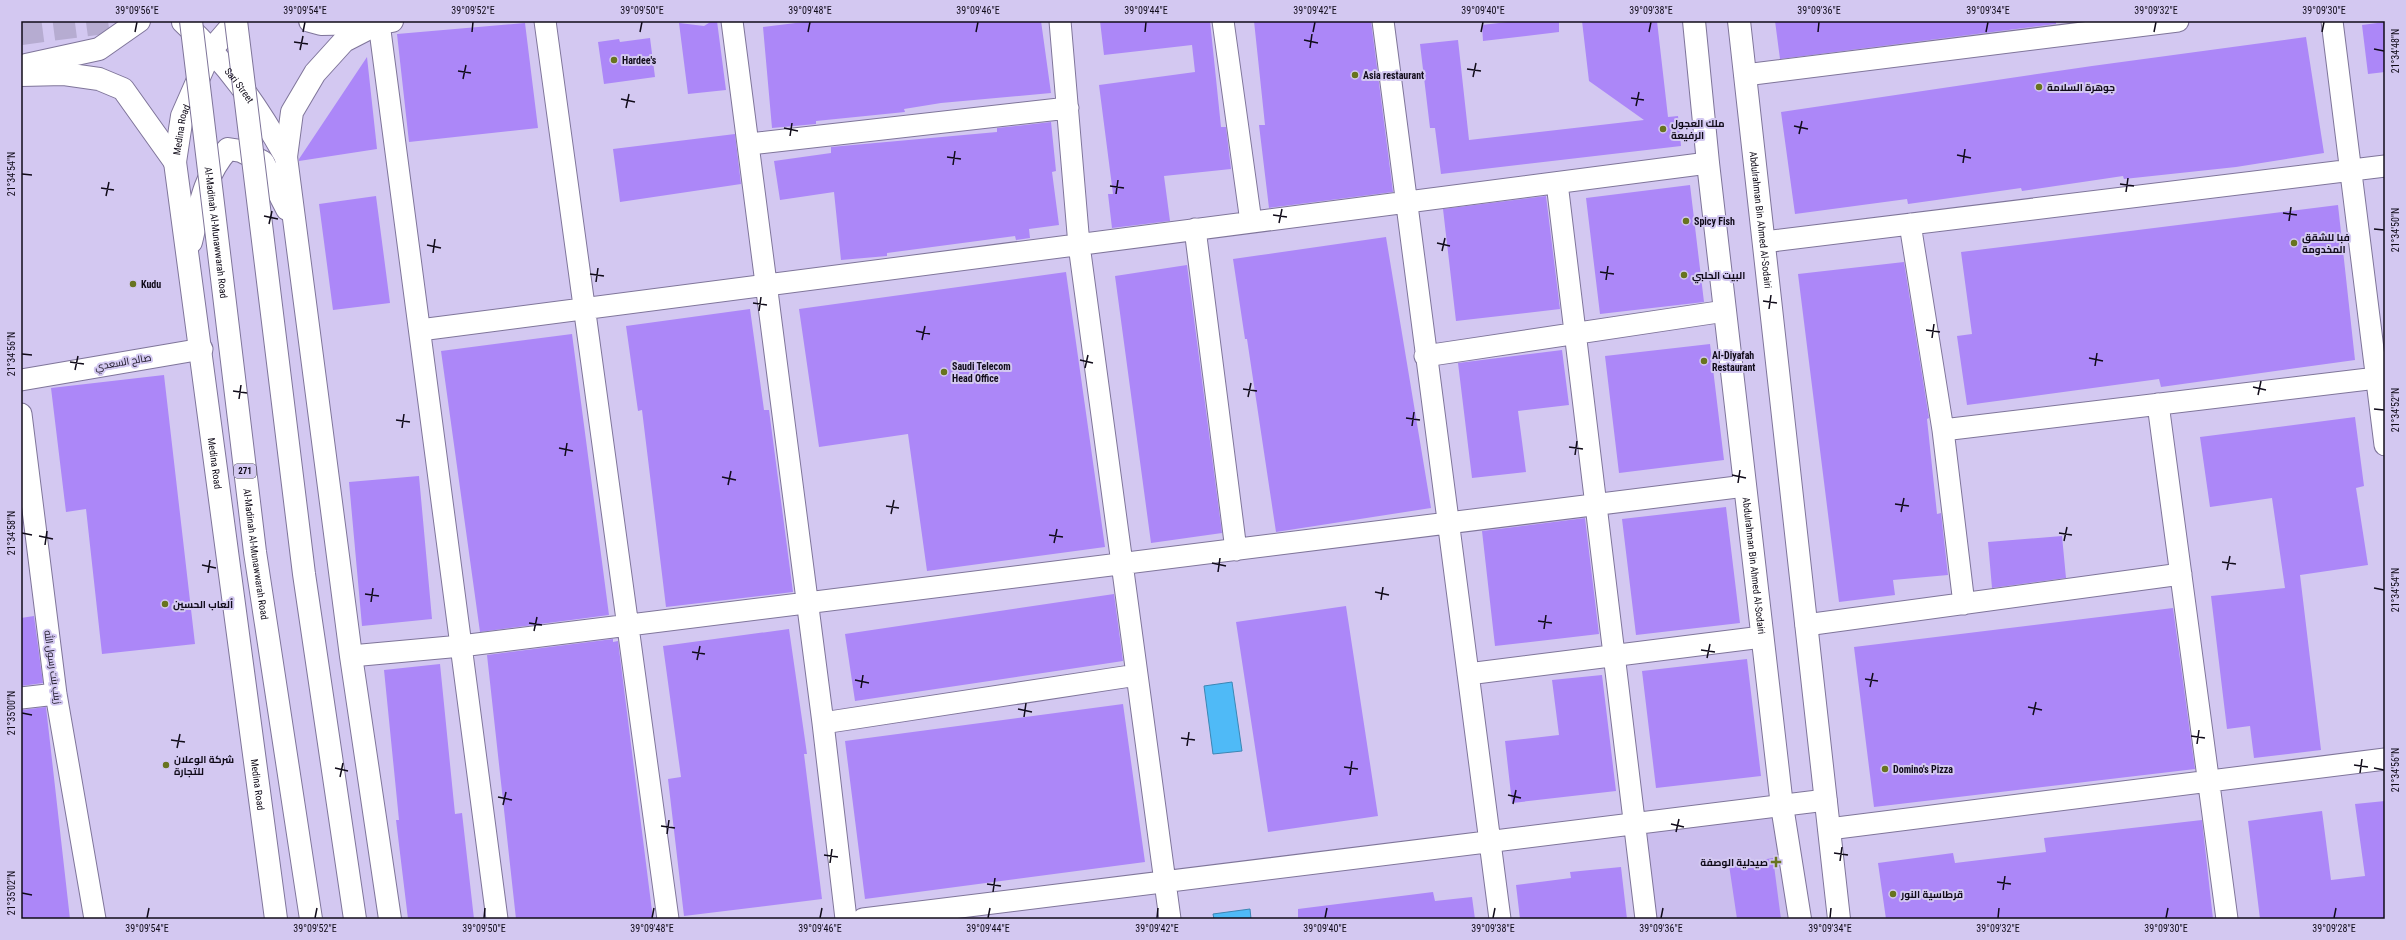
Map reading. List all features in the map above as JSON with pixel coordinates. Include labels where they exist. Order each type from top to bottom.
[{"type":"main road","points":[[21,66],[99,48],[138,21]]},
{"type":"main road","name":"Sari Street","points":[[181,21],[211,50],[250,96],[286,157]]},
{"type":"main road","name":"Al-Madinah Al-Munawwarah Road","points":[[191,21],[255,552],[311,919]]},
{"type":"main road","points":[[236,21],[304,574],[355,919]]},
{"type":"main road","name":"Medina Road","points":[[236,21],[211,50],[182,116],[175,162],[202,349],[276,919]]},
{"type":"main road","points":[[310,21],[321,24],[386,22]]},
{"type":"main road","name":"Abdulrahman Bin Ahmed Al-Sodairi","points":[[1694,21],[1708,163],[1762,637],[1782,806],[1800,919]]},
{"type":"main road","name":"Abdulrahman Bin Ahmed Al-Sodairi","points":[[1739,21],[1839,919]]},
{"type":"main road","points":[[386,22],[344,41],[315,73],[292,112],[286,157],[351,656],[390,919]]},
{"type":"main road","points":[[21,75],[64,74],[98,79],[123,89],[175,162]]},
{"type":"main road","points":[[188,253],[202,194],[216,161],[228,149],[241,151],[263,162],[295,225]]},
{"type":"street","points":[[545,21],[668,919]]},
{"type":"street","points":[[732,21],[750,144],[823,723],[846,919]]},
{"type":"street","points":[[1060,21],[1079,245],[1170,919]]},
{"type":"street","points":[[1223,21],[1251,222]]},
{"type":"street","points":[[1383,21],[1425,356],[1500,919]]},
{"type":"street","points":[[1745,75],[2178,21]]},
{"type":"street","points":[[2332,21],[2351,170],[2381,377],[2385,445]]},
{"type":"street","points":[[386,22],[420,330],[497,919]]},
{"type":"street","points":[[750,144],[1068,108]]},
{"type":"street","points":[[420,330],[1708,163]]},
{"type":"street","points":[[1764,242],[2385,166]]},
{"type":"street","points":[[1557,182],[1633,824],[1646,919]]},
{"type":"street","points":[[1910,224],[1943,430],[1964,604]]},
{"type":"street","points":[[1195,230],[1236,550]]},
{"type":"street","points":[[1425,356],[1725,311]]},
{"type":"street","name":"صالح السعدي","points":[[21,380],[202,349]]},
{"type":"street","points":[[1943,430],[2381,377]]},
{"type":"street","points":[[2158,404],[2228,919]]},
{"type":"street","name":"زينب بنت رسول الله","points":[[21,414],[56,694],[95,919]]},
{"type":"street","points":[[351,656],[461,646],[1122,565],[1745,486]]},
{"type":"street","points":[[1806,625],[2181,574]]},
{"type":"street","points":[[1468,674],[1762,637]]},
{"type":"street","points":[[823,723],[1137,676]]},
{"type":"street","points":[[21,698],[56,694]]},
{"type":"street","points":[[1829,829],[2385,759]]},
{"type":"street","points":[[863,919],[1009,910],[1165,881],[1826,800]]},
{"type":"shaded area","points":[[1778,811],[1794,919],[1651,919],[1639,829]]},
{"type":"water","points":[[1232,682],[1242,751],[1213,754],[1204,686]]},
{"type":"water","points":[[1250,909],[1251,919],[1214,919],[1213,914]]},
{"type":"building","points":[[712,21],[717,21],[726,90],[688,94],[679,23],[704,26]]},
{"type":"building","points":[[812,21],[1041,21],[1051,93],[941,103],[904,109],[905,112],[816,121],[816,124],[772,128],[763,27]]},
{"type":"building","points":[[1100,21],[1210,21],[1221,127],[1226,127],[1231,169],[1164,176],[1170,221],[1112,228],[1108,194],[1113,194],[1099,85],[1195,72],[1192,45],[1104,55]]},
{"type":"building","points":[[1254,21],[1371,21],[1393,192],[1269,208],[1259,125],[1265,125]]},
{"type":"building","points":[[1516,21],[1559,21],[1559,32],[1483,41],[1482,25]]},
{"type":"building","points":[[1582,21],[1657,21],[1668,117],[1678,116],[1681,146],[1441,174],[1435,128],[1430,128],[1420,44],[1458,40],[1469,140],[1644,120],[1589,81]]},
{"type":"building","points":[[1775,21],[2056,21],[2056,24],[1780,59]]},
{"type":"building","points":[[2385,22],[2385,72],[2368,74],[2362,25]]},
{"type":"building","points":[[525,23],[538,128],[409,142],[397,34]]},
{"type":"building","points":[[2306,37],[2324,153],[2236,167],[2124,179],[2123,176],[2022,191],[2021,188],[1908,204],[1907,199],[1795,214],[1781,112],[2092,66]]},
{"type":"building","points":[[650,38],[655,77],[604,84],[598,42],[619,39],[620,42]]},
{"type":"building","points":[[367,57],[377,149],[299,161],[299,159]]},
{"type":"building","points":[[1051,122],[1056,171],[1052,172],[1059,225],[1029,229],[1030,238],[1016,240],[1015,236],[887,253],[887,256],[841,260],[834,192],[780,200],[774,161],[831,153],[831,147],[997,132],[997,128]]},
{"type":"building","points":[[735,134],[741,184],[620,202],[613,149]]},
{"type":"building","points":[[1690,185],[1704,302],[1600,314],[1586,198]]},
{"type":"building","points":[[376,196],[390,303],[333,310],[319,204]]},
{"type":"building","points":[[1546,196],[1560,309],[1456,321],[1443,209]]},
{"type":"building","points":[[2338,205],[2355,360],[2161,387],[2159,379],[1967,405],[1957,336],[1972,334],[1961,252]]},
{"type":"building","points":[[1386,237],[1431,508],[1276,532],[1247,339],[1245,339],[1233,259]]},
{"type":"building","points":[[1904,262],[1929,418],[1927,419],[1937,514],[1941,513],[1948,575],[1893,580],[1895,595],[1839,602],[1798,274]]},
{"type":"building","points":[[1187,265],[1222,533],[1151,543],[1115,276]]},
{"type":"building","name":"Saudi Telecom Head Office","points":[[1066,272],[1105,547],[927,571],[908,434],[819,447],[799,309]]},
{"type":"building","points":[[750,309],[764,410],[769,410],[793,592],[666,607],[642,410],[638,411],[626,326]]},
{"type":"building","points":[[572,334],[609,615],[480,632],[441,351]]},
{"type":"building","points":[[1710,344],[1724,460],[1619,473],[1605,356]]},
{"type":"building","points":[[1562,350],[1569,405],[1518,411],[1526,472],[1472,478],[1458,363]]},
{"type":"building","points":[[164,375],[195,644],[102,654],[86,509],[66,512],[51,388]]},
{"type":"building","points":[[2355,417],[2364,486],[2356,488],[2368,565],[2300,575],[2321,750],[2254,758],[2250,726],[2227,729],[2211,596],[2285,588],[2272,498],[2210,507],[2200,437]]},
{"type":"building","points":[[419,476],[432,619],[362,626],[349,482]]},
{"type":"building","points":[[1726,507],[1740,623],[1636,635],[1622,519]]},
{"type":"building","points":[[1585,518],[1599,634],[1495,646],[1482,531]]},
{"type":"building","points":[[2062,536],[2066,578],[1992,588],[1988,542]]},
{"type":"building","points":[[1114,594],[1123,661],[855,701],[845,634]]},
{"type":"building","points":[[1346,606],[1378,816],[1268,832],[1236,622]]},
{"type":"building","points":[[2173,608],[2195,769],[1874,807],[1854,647]]},
{"type":"building","points":[[34,616],[43,683],[21,686],[21,618]]},
{"type":"building","points":[[789,629],[807,754],[804,754],[822,899],[684,916],[668,779],[681,777],[663,646]]},
{"type":"building","points":[[613,639],[613,642],[618,641],[653,919],[516,919],[487,655]]},
{"type":"building","points":[[1747,659],[1761,776],[1656,788],[1642,671]]},
{"type":"building","points":[[440,664],[455,814],[462,813],[474,919],[408,919],[396,820],[399,820],[384,670]]},
{"type":"building","points":[[1602,675],[1616,791],[1512,803],[1505,741],[1559,735],[1552,680]]},
{"type":"building","points":[[1123,704],[1145,862],[865,899],[845,741]]},
{"type":"building","points":[[46,707],[70,919],[21,919],[21,710]]},
{"type":"building","points":[[2385,801],[2385,919],[2260,919],[2248,821],[2322,811],[2331,880],[2365,876],[2355,804]]},
{"type":"building","points":[[2202,820],[2213,919],[1886,919],[1878,863],[1953,853],[1955,863],[2046,852],[2044,838]]},
{"type":"building","points":[[1773,858],[1781,919],[1737,919],[1729,865]]},
{"type":"building","points":[[1621,867],[1627,919],[1520,919],[1516,885],[1571,878],[1570,872]]},
{"type":"building","points":[[1433,892],[1435,901],[1472,897],[1475,919],[1298,919],[1298,909]]},
{"type":"tunnel","points":[[21,34],[120,21]]},
{"type":"place","name":"Hardee's","points":[[614,60]]},
{"type":"place","name":"Asia restaurant","points":[[1355,75]]},
{"type":"place","name":"جوهرة السلامة","points":[[2039,87]]},
{"type":"place","name":"ملك العجول الرفيعة","points":[[1663,129]]},
{"type":"place","name":"Spicy Fish","points":[[1686,221]]},
{"type":"place","name":"فبا للشقق المخدومة","points":[[2294,243]]},
{"type":"place","name":"البيت الحلبي","points":[[1684,275]]},
{"type":"place","name":"Kudu","points":[[133,284]]},
{"type":"place","name":"Al-Diyafah Restaurant","points":[[1704,361]]},
{"type":"place","name":"Saudi Telecom Head Office","points":[[944,372]]},
{"type":"place","name":"ألعاب الحسين","points":[[165,604]]},
{"type":"place","name":"شركة الوعلان للتجارة","points":[[166,765]]},
{"type":"place","name":"Domino's Pizza","points":[[1885,769]]},
{"type":"place","name":"صيدلية الوصفة","points":[[1776,862]]},
{"type":"place","name":"قرطاسية النور","points":[[1893,894]]}]
